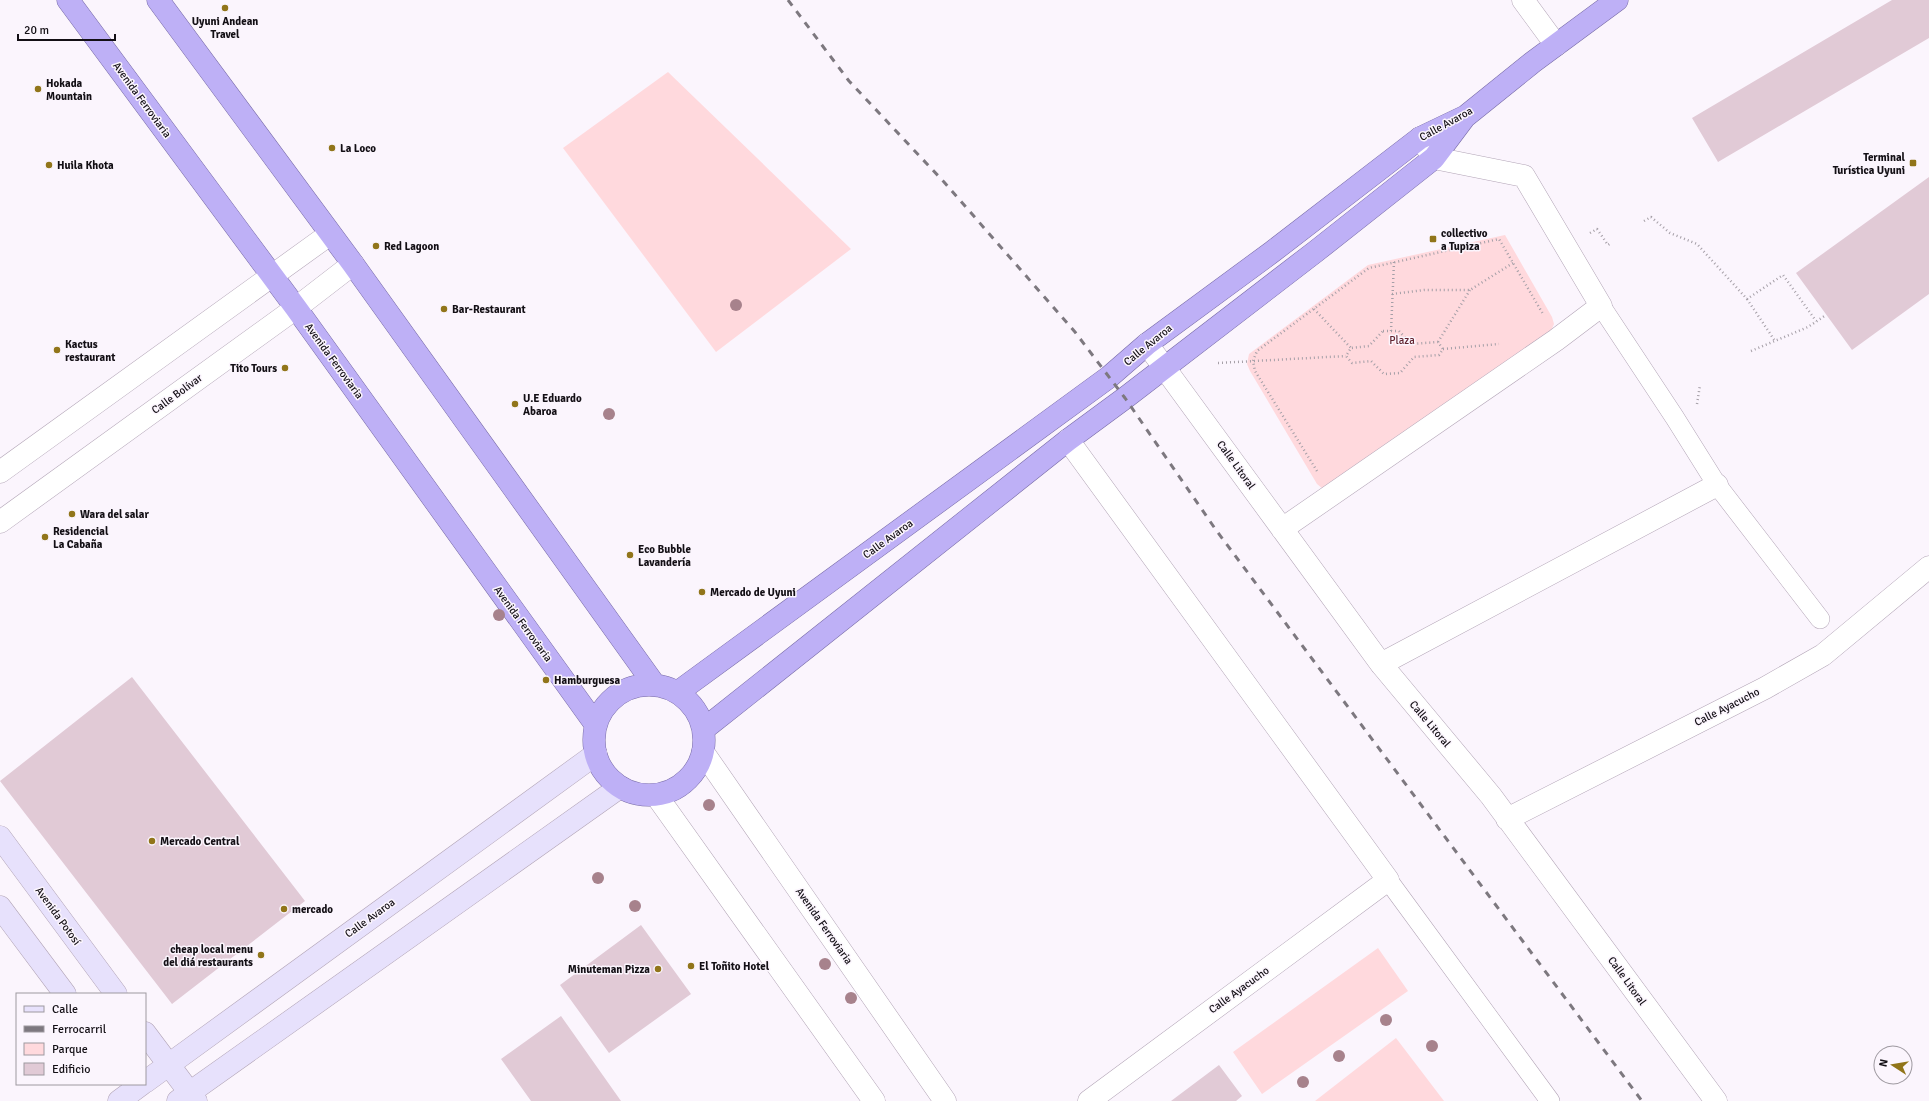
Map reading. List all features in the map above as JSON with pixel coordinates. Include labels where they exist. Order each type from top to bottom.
[{"type":"highway","name":"Avenida Ferroviaria","points":[[68,0],[296,308],[596,725]]},
{"type":"highway","points":[[158,0],[353,264],[654,684]]},
{"type":"highway","name":"Calle Avaroa","points":[[678,692],[1097,386],[1147,344],[1272,252],[1420,138],[1466,116],[1533,62],[1617,0]]},
{"type":"highway","points":[[704,729],[1068,440],[1165,367],[1434,158],[1466,116]]},
{"type":"highway","points":[[654,684],[667,687],[678,692],[690,702],[699,715],[704,729],[703,752],[697,767],[686,781],[672,790],[656,795],[638,794],[620,787],[601,767],[596,754],[594,740],[596,725],[602,711],[612,699],[624,690],[639,685],[654,684]]},
{"type":"main road","name":"Calle Avaroa","points":[[146,1082],[596,754]]},
{"type":"main road","points":[[146,1034],[168,1065],[188,1098],[620,787]]},
{"type":"main road","name":"Avenida Potosí","points":[[0,837],[115,993]]},
{"type":"main road","points":[[0,907],[64,993]]},
{"type":"street","points":[[1523,0],[1556,45]]},
{"type":"street","points":[[1282,530],[1556,340],[1601,306],[1524,176],[1434,158],[1420,138]]},
{"type":"street","points":[[0,472],[330,234]]},
{"type":"street","name":"Calle Bolívar","points":[[0,522],[296,308],[353,264]]},
{"type":"street","name":"Calle Litoral","points":[[1147,344],[1381,664],[1491,796],[1716,1101]]},
{"type":"street","points":[[1068,440],[1388,880]]},
{"type":"street","points":[[1381,664],[1717,485]]},
{"type":"street","name":"Calle Ayacucho","points":[[1507,818],[1765,688],[1823,655],[1929,567]]},
{"type":"street","name":"Avenida Ferroviaria","points":[[703,752],[945,1101]]},
{"type":"street","points":[[656,795],[874,1101]]},
{"type":"street","name":"Calle Ayacucho","points":[[1089,1101],[1388,880]]},
{"type":"lane","points":[[1601,306],[1717,485],[1820,619]]},
{"type":"lane","points":[[1388,880],[1550,1101]]},
{"type":"path","points":[[1644,221],[1651,217],[1670,233],[1697,244],[1747,299],[1775,341]]},
{"type":"path","points":[[1332,496],[1255,370],[1253,361],[1257,351],[1369,268],[1499,239],[1544,316]]},
{"type":"path","points":[[1391,331],[1394,262]]},
{"type":"path","points":[[1438,342],[1470,290],[1513,263]]},
{"type":"path","points":[[1747,299],[1784,275],[1816,321]]},
{"type":"path","points":[[1392,294],[1424,290],[1470,290]]},
{"type":"path","points":[[1314,309],[1350,348]]},
{"type":"path","points":[[1751,351],[1808,327],[1826,314]]},
{"type":"path","points":[[1350,348],[1369,346],[1383,331],[1399,331],[1411,344],[1438,342]]},
{"type":"path","points":[[1346,356],[1352,363],[1371,361],[1384,374],[1400,373],[1414,357],[1439,355],[1443,349],[1438,342]]},
{"type":"path","points":[[1346,356],[1350,348]]},
{"type":"path","points":[[1213,364],[1346,356]]},
{"type":"green space","points":[[668,72],[851,249],[716,352],[563,148]]},
{"type":"green space","name":"Plaza","points":[[1505,235],[1552,317],[1554,324],[1551,331],[1323,489],[1317,484],[1250,371],[1247,364],[1249,354],[1368,265]]},
{"type":"green space","points":[[1378,948],[1408,991],[1262,1094],[1233,1052]]},
{"type":"green space","points":[[1396,1038],[1444,1101],[1315,1101]]},
{"type":"building","points":[[1892,0],[1929,0],[1929,38],[1718,162],[1692,118]]},
{"type":"building","points":[[1929,177],[1929,294],[1852,350],[1796,273]]},
{"type":"building","name":"Mercado Central","points":[[132,677],[305,901],[172,1004],[0,781]]},
{"type":"building","points":[[641,925],[691,994],[609,1053],[560,985]]},
{"type":"building","points":[[561,1016],[621,1101],[531,1101],[501,1059]]},
{"type":"building","points":[[1219,1065],[1242,1096],[1236,1101],[1171,1101]]},
{"type":"railway","points":[[788,0],[849,81],[944,182],[1075,332],[1125,398],[1216,530],[1642,1101]]},
{"type":"place","name":"Uyuni Andean Travel","points":[[225,8]]},
{"type":"place","name":"Hokada Mountain","points":[[38,89]]},
{"type":"place","name":"La Loco","points":[[332,148]]},
{"type":"place","name":"Terminal Turística Uyuni","points":[[1913,163]]},
{"type":"place","name":"Huila Khota","points":[[49,165]]},
{"type":"place","name":"collectivo a Tupiza","points":[[1433,239]]},
{"type":"place","name":"Red Lagoon","points":[[376,246]]},
{"type":"place","name":"Bar-Restaurant","points":[[444,309]]},
{"type":"place","name":"Kactus restaurant","points":[[57,350]]},
{"type":"place","name":"Tito Tours","points":[[285,368]]},
{"type":"place","name":"U.E Eduardo Abaroa","points":[[515,404]]},
{"type":"place","name":"Wara del salar","points":[[72,514]]},
{"type":"place","name":"Residencial La Cabaña","points":[[45,537]]},
{"type":"place","name":"Eco Bubble Lavandería","points":[[630,555]]},
{"type":"place","name":"Mercado de Uyuni","points":[[702,592]]},
{"type":"place","name":"Hamburguesa","points":[[546,680]]},
{"type":"place","name":"Mercado Central","points":[[152,841]]},
{"type":"place","name":"mercado","points":[[284,909]]},
{"type":"place","name":"cheap local menu del diá restaurants","points":[[261,955]]},
{"type":"place","name":"El Toñito Hotel","points":[[691,966]]},
{"type":"place","name":"Minuteman Pizza","points":[[658,969]]}]
